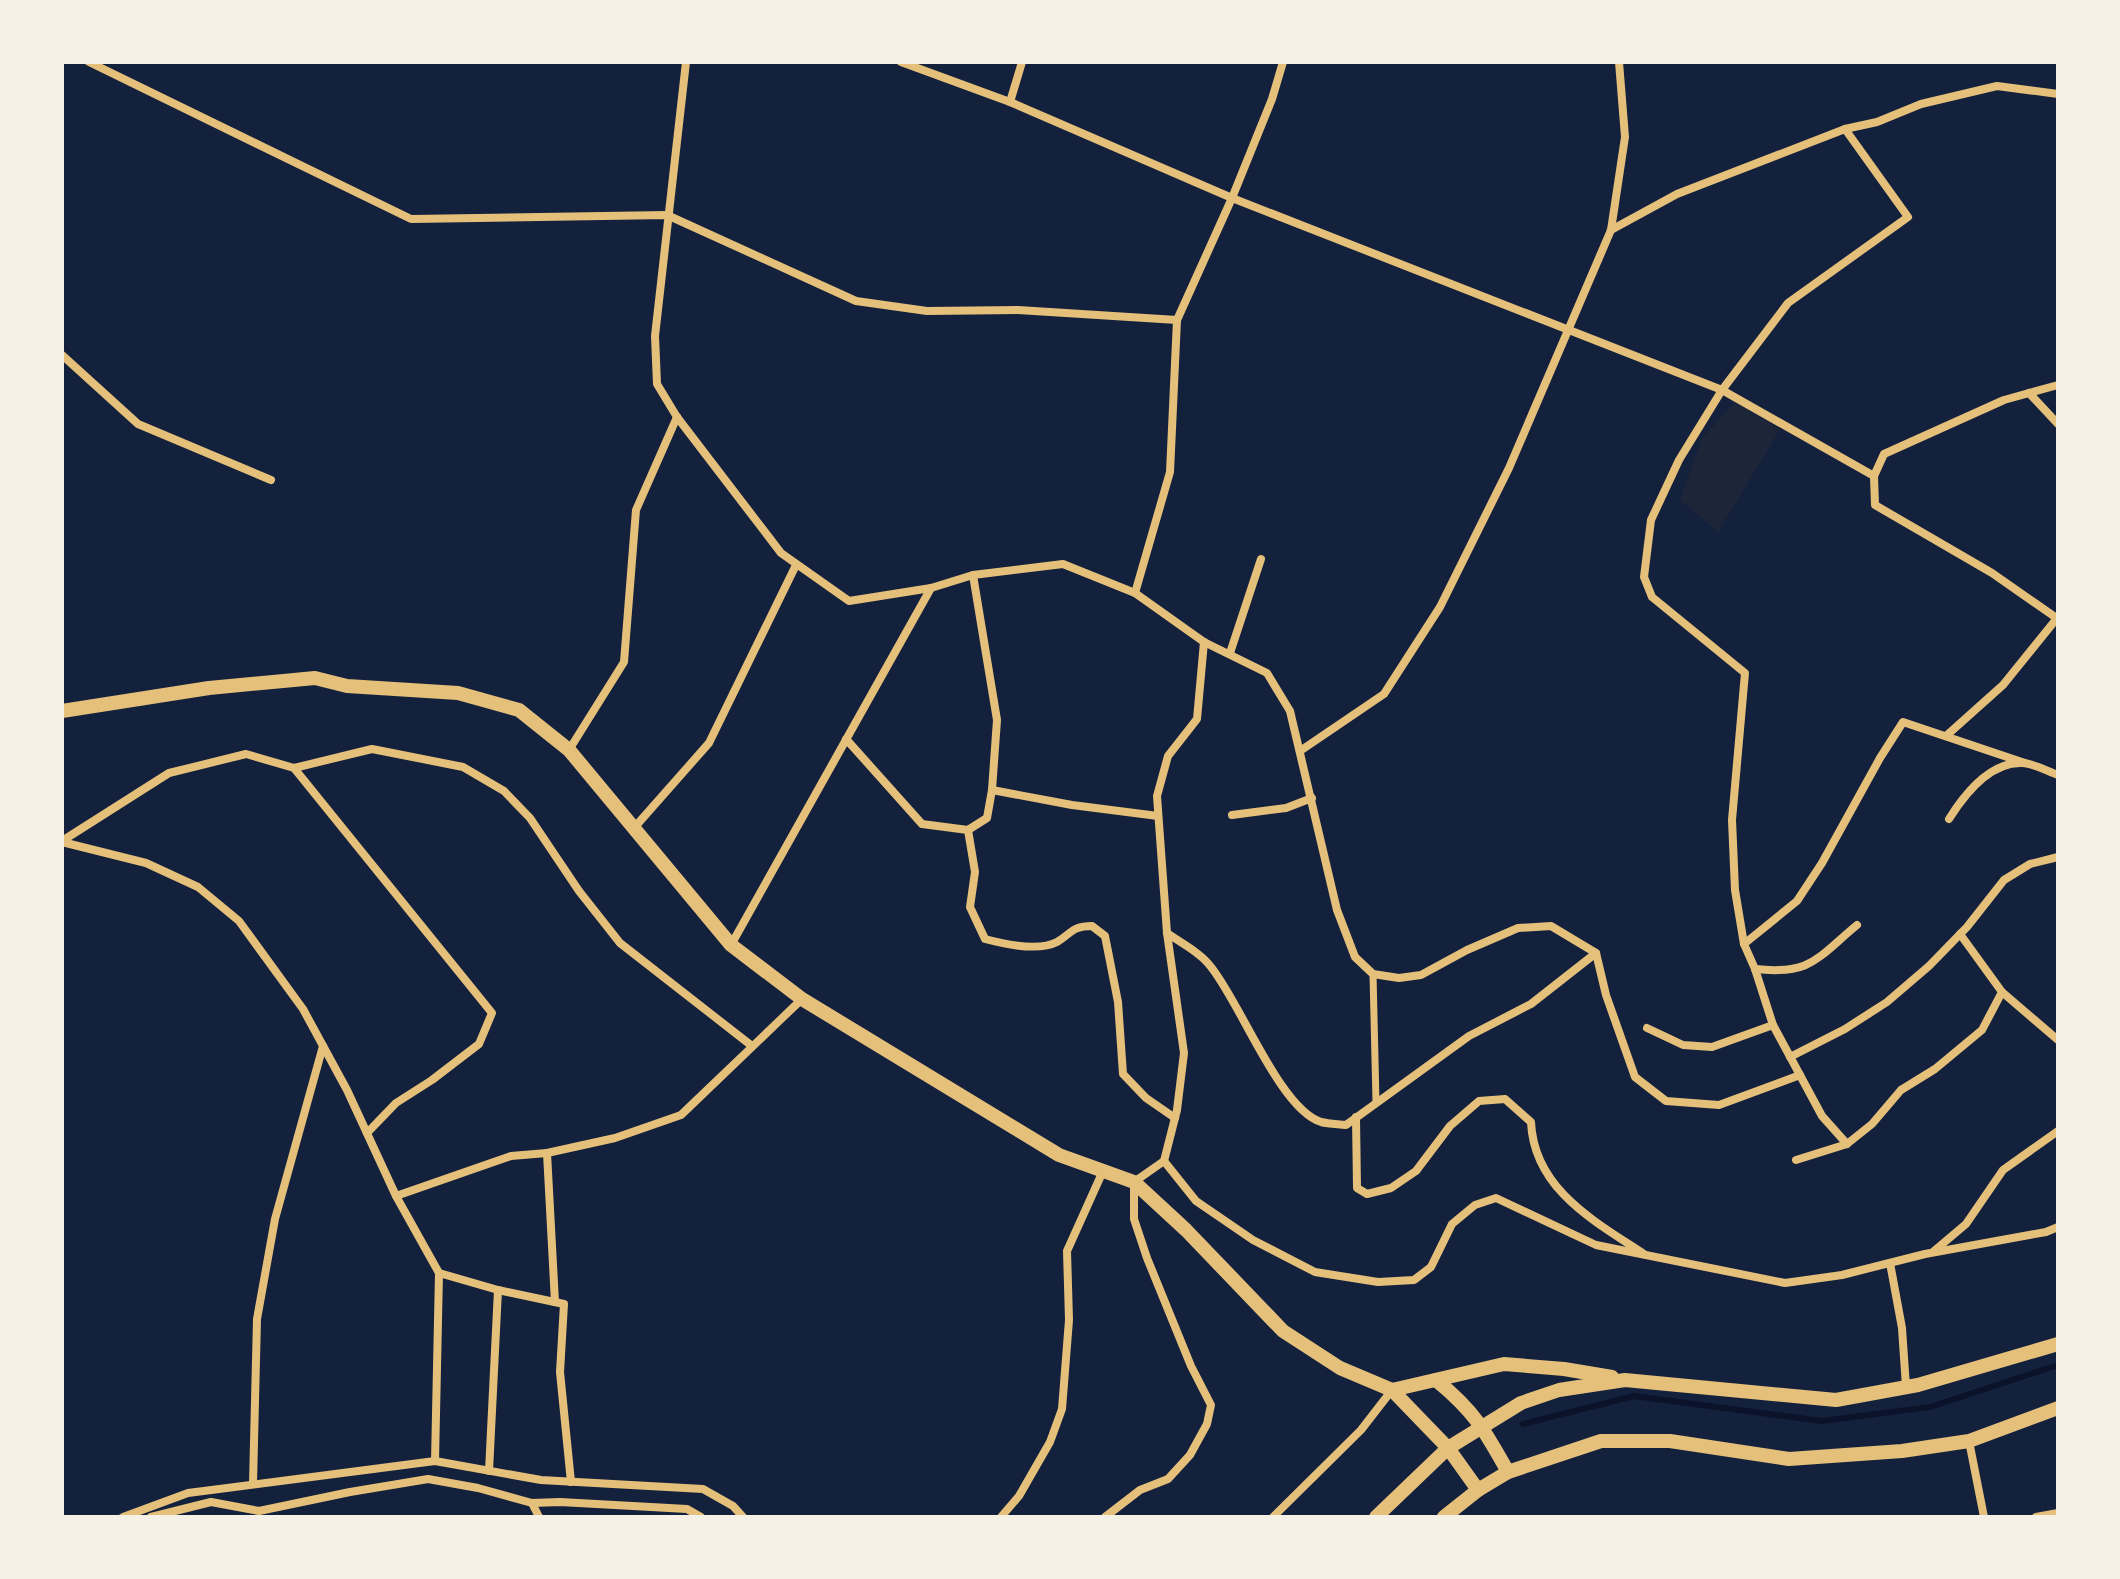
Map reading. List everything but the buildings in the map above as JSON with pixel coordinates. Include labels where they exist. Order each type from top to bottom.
[{"type":"main road","points":[[62,711],[209,688],[315,678],[347,686],[458,693],[519,710],[569,750],[731,945],[802,999],[1059,1155],[1134,1182],[1186,1230],[1283,1331],[1340,1368],[1392,1390],[1448,1448],[1478,1490]]},
{"type":"main road","points":[[1392,1390],[1504,1364],[1564,1369],[1625,1380],[1836,1400],[1906,1387],[2058,1344]]},
{"type":"main road","points":[[1436,1380],[1464,1403],[1482,1425],[1508,1472]]},
{"type":"main road","points":[[1376,1517],[1448,1448],[1521,1403],[1559,1390],[1625,1380]]},
{"type":"main road","points":[[1444,1517],[1478,1490],[1508,1472],[1601,1441],[1670,1441],[1789,1459],[1902,1451],[1969,1441],[2058,1408]]},
{"type":"street","points":[[89,62],[411,219],[667,215],[856,301],[927,311],[1018,310],[1177,320]]},
{"type":"street","points":[[686,62],[655,336],[657,384],[677,417],[781,553],[849,601],[931,588],[973,575],[1063,564],[1135,593],[1204,642],[1267,673],[1290,711],[1337,910],[1355,957],[1373,974],[1399,978],[1421,975],[1467,950],[1518,928],[1551,926],[1596,953],[1606,995],[1635,1077],[1666,1101],[1719,1105],[1800,1075]]},
{"type":"street","points":[[901,62],[1010,102],[1232,198],[1722,390],[1874,476]]},
{"type":"street","points":[[1010,102],[1022,62]]},
{"type":"street","points":[[1135,593],[1170,472],[1177,320],[1232,198],[1272,99],[1283,62]]},
{"type":"street","points":[[1300,751],[1384,694],[1440,607],[1509,468],[1611,230],[1625,137],[1619,62]]},
{"type":"street","points":[[1611,230],[1677,194],[1845,129],[1877,122],[1921,104],[1997,86],[2058,94]]},
{"type":"street","points":[[1845,129],[1908,217],[1788,303],[1722,390],[1679,460],[1651,520],[1644,577],[1652,597],[1745,673],[1732,820],[1735,890],[1744,944],[1773,1025],[1822,1116],[1847,1144]]},
{"type":"street","points":[[62,355],[138,424],[271,480]]},
{"type":"street","points":[[1946,736],[2003,685],[2058,618],[1992,573],[1875,505],[1874,476],[1884,454],[2004,400],[2058,385]]},
{"type":"street","points":[[2029,393],[2058,424]]},
{"type":"street","points":[[569,750],[624,662],[636,510],[677,417]]},
{"type":"street","points":[[1230,653],[1261,559]]},
{"type":"street","points":[[634,828],[709,743],[796,565]]},
{"type":"street","points":[[846,739],[922,824],[968,830],[987,818],[997,720],[973,575]]},
{"type":"street","points":[[731,945],[931,588]]},
{"type":"street","points":[[1105,1517],[1140,1490],[1168,1479],[1190,1455],[1207,1424],[1211,1405],[1191,1366],[1134,1219],[1134,1182],[1164,1161],[1175,1118],[1184,1053],[1167,933],[1157,796],[1168,756],[1197,719],[1204,642]]},
{"type":"street","points":[[1744,944],[1797,901],[1903,722],[2058,775]]},
{"type":"street","points":[[62,842],[169,773],[246,754],[294,768],[372,749],[463,767],[504,791],[530,818],[579,891],[620,943],[752,1046]]},
{"type":"street","points":[[1949,819],[1963,797],[2004,765],[2025,763]]},
{"type":"street","points":[[294,768],[492,1013],[479,1044],[396,1103],[367,1133]]},
{"type":"street","points":[[992,790],[1072,805],[1158,816]]},
{"type":"street","points":[[1232,815],[1286,808],[1312,798]]},
{"type":"street","points":[[968,830],[975,872],[970,907],[985,939],[1012,947],[1054,944],[1077,926],[1092,926],[1105,936],[1118,1002],[1123,1074],[1146,1098],[1175,1118]]},
{"type":"street","points":[[62,842],[146,863],[198,887],[239,921],[303,1009],[396,1196],[439,1273],[435,1461]]},
{"type":"street","points":[[1790,1057],[1845,1029],[1887,1002],[1960,934],[2004,880],[2030,864],[2058,857]]},
{"type":"street","points":[[1755,969],[1784,972],[1807,966],[1857,925]]},
{"type":"street","points":[[1167,933],[1210,964],[1293,1103],[1319,1122],[1346,1125],[1469,1036],[1531,1004],[1596,953]]},
{"type":"street","points":[[1960,934],[2002,992],[2058,1040]]},
{"type":"street","points":[[1373,974],[1376,1102]]},
{"type":"street","points":[[1796,1160],[1847,1144],[1872,1124],[1901,1090],[1935,1069],[1982,1030],[2002,992]]},
{"type":"street","points":[[396,1196],[511,1156],[547,1153],[615,1138],[681,1115],[802,999]]},
{"type":"street","points":[[1647,1028],[1683,1045],[1712,1047],[1773,1025]]},
{"type":"street","points":[[253,1483],[257,1319],[275,1219],[323,1046]]},
{"type":"street","points":[[1356,1117],[1357,1188],[1367,1194],[1391,1188],[1416,1171],[1450,1126],[1479,1101],[1505,1099],[1531,1122],[1532,1143],[1550,1182],[1592,1220],[1650,1258]]},
{"type":"street","points":[[1932,1253],[1966,1224],[2003,1170],[2058,1131]]},
{"type":"street","points":[[547,1153],[560,1303],[560,1372],[571,1482]]},
{"type":"street","points":[[1164,1161],[1196,1201],[1253,1240],[1315,1272],[1378,1282],[1414,1280],[1431,1267],[1452,1224],[1475,1205],[1496,1198],[1596,1245],[1785,1283],[1842,1275],[2058,1227]]},
{"type":"street","points":[[1001,1517],[1019,1496],[1050,1442],[1062,1409],[1069,1320],[1067,1251],[1103,1171]]},
{"type":"street","points":[[1890,1263],[1902,1328],[1906,1387]]},
{"type":"street","points":[[439,1273],[560,1303]]},
{"type":"street","points":[[489,1471],[498,1290]]},
{"type":"street","points":[[1273,1517],[1361,1430],[1392,1390]]},
{"type":"street","points":[[1969,1441],[1984,1517]]},
{"type":"street","points":[[123,1517],[188,1493],[435,1461],[541,1480],[703,1489],[733,1506],[743,1517]]},
{"type":"street","points":[[151,1517],[211,1502],[263,1514],[350,1492],[428,1479],[478,1488],[532,1503],[687,1509],[701,1517]]},
{"type":"street","points":[[532,1503],[539,1517]]},
{"type":"street","points":[[2036,1517],[2058,1513]]},
{"type":"shaded area","points":[[1735,403],[1780,429],[1718,532],[1680,500],[1702,438]]},
{"type":"waterway","points":[[1523,1424],[1634,1396],[1822,1421],[1930,1407],[2058,1365]]}]
